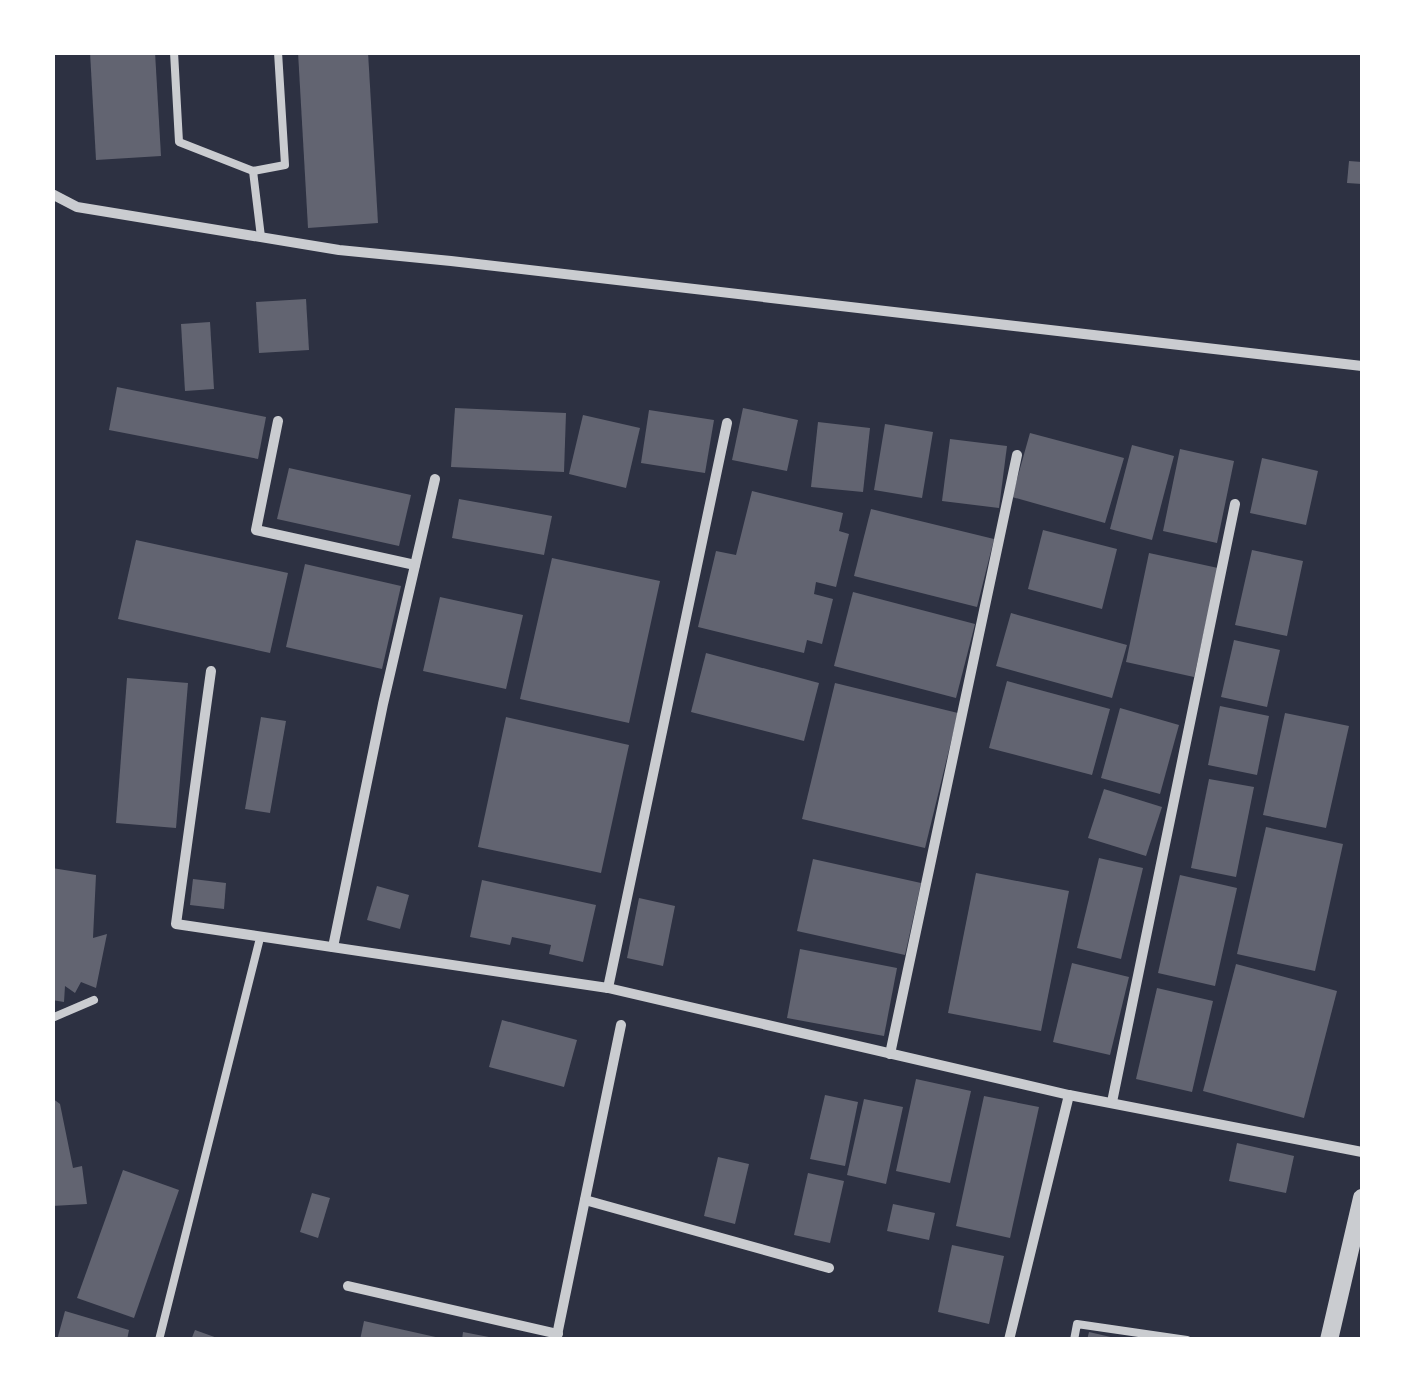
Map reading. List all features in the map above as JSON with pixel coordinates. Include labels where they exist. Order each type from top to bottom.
[{"type":"street","points":[[52,194],[77,207],[338,250],[1362,366]]},
{"type":"street","points":[[278,421],[256,530],[415,565]]},
{"type":"street","points":[[608,988],[727,423]]},
{"type":"street","points":[[890,1054],[1017,454]]},
{"type":"street","points":[[333,947],[435,479]]},
{"type":"street","points":[[1112,1102],[1235,504]]},
{"type":"street","points":[[211,671],[176,924],[608,988],[1070,1095],[1362,1152]]},
{"type":"street","points":[[348,1286],[557,1337],[621,1025]]},
{"type":"street","points":[[1009,1340],[1070,1095]]},
{"type":"street","points":[[1328,1340],[1362,1198]]},
{"type":"street","points":[[585,1200],[829,1268]]},
{"type":"lane","points":[[174,52],[179,142],[253,171],[285,165],[278,52]]},
{"type":"lane","points":[[253,171],[261,237]]},
{"type":"lane","points":[[159,1340],[260,938]]},
{"type":"lane","points":[[52,1018],[94,1000]]},
{"type":"lane","points":[[1074,1340],[1077,1324],[1187,1340]]},
{"type":"building","points":[[90,52],[155,52],[161,156],[96,160]]},
{"type":"building","points":[[298,52],[368,52],[378,223],[308,228]]},
{"type":"building","points":[[1349,161],[1362,162],[1362,184],[1347,183]]},
{"type":"building","points":[[306,299],[309,350],[259,353],[256,302]]},
{"type":"building","points":[[210,322],[214,389],[185,391],[181,324]]},
{"type":"building","points":[[117,387],[266,417],[258,459],[109,430]]},
{"type":"building","points":[[455,408],[566,413],[564,472],[451,467]]},
{"type":"building","points":[[743,408],[798,420],[787,471],[732,460]]},
{"type":"building","points":[[649,410],[714,420],[705,473],[641,463]]},
{"type":"building","points":[[583,415],[640,428],[626,488],[569,474]]},
{"type":"building","points":[[818,422],[870,428],[863,492],[811,487]]},
{"type":"building","points":[[885,424],[933,432],[922,498],[874,490]]},
{"type":"building","points":[[1030,433],[1124,458],[1105,523],[1012,497]]},
{"type":"building","points":[[950,439],[1007,446],[999,508],[942,501]]},
{"type":"building","points":[[1132,445],[1174,456],[1152,540],[1110,529]]},
{"type":"building","points":[[1180,449],[1234,461],[1217,543],[1163,531]]},
{"type":"building","points":[[1262,458],[1318,471],[1306,525],[1250,513]]},
{"type":"building","points":[[289,468],[411,495],[399,546],[277,519]]},
{"type":"building","points":[[752,491],[843,513],[839,531],[849,534],[836,587],[816,582],[814,594],[833,599],[822,644],[807,640],[804,653],[698,627],[716,551],[736,555]]},
{"type":"building","points":[[459,499],[552,516],[544,555],[452,538]]},
{"type":"building","points":[[871,509],[994,539],[977,607],[854,576]]},
{"type":"building","points":[[1043,530],[1117,549],[1102,609],[1028,589]]},
{"type":"building","points":[[136,540],[288,573],[270,653],[118,619]]},
{"type":"building","points":[[1252,550],[1303,561],[1287,636],[1235,625]]},
{"type":"building","points":[[1149,553],[1218,568],[1194,677],[1126,662]]},
{"type":"building","points":[[552,558],[660,581],[629,723],[520,699]]},
{"type":"building","points":[[305,564],[401,586],[382,669],[286,647]]},
{"type":"building","points":[[853,592],[975,624],[956,698],[834,666]]},
{"type":"building","points":[[440,597],[523,615],[506,689],[423,671]]},
{"type":"building","points":[[1011,613],[1127,645],[1112,698],[996,666]]},
{"type":"building","points":[[1234,640],[1280,650],[1267,707],[1221,697]]},
{"type":"building","points":[[706,653],[819,683],[804,741],[691,712]]},
{"type":"building","points":[[127,678],[188,683],[176,828],[116,823]]},
{"type":"building","points":[[1007,681],[1110,709],[1092,775],[989,748]]},
{"type":"building","points":[[835,683],[958,713],[925,848],[802,819]]},
{"type":"building","points":[[1220,706],[1269,716],[1257,775],[1208,765]]},
{"type":"building","points":[[1120,708],[1179,725],[1160,794],[1101,778]]},
{"type":"building","points":[[1285,713],[1349,726],[1326,828],[1263,815]]},
{"type":"building","points":[[261,717],[286,721],[270,813],[245,809]]},
{"type":"building","points":[[506,717],[629,745],[601,873],[478,847]]},
{"type":"building","points":[[1209,779],[1254,787],[1236,877],[1191,868]]},
{"type":"building","points":[[1104,789],[1162,807],[1146,856],[1088,838]]},
{"type":"building","points":[[1266,827],[1343,844],[1315,971],[1237,954]]},
{"type":"building","points":[[1099,858],[1143,868],[1121,959],[1077,948]]},
{"type":"building","points":[[813,859],[921,883],[905,955],[797,931]]},
{"type":"building","points":[[52,868],[96,875],[93,938],[107,934],[96,988],[81,982],[75,993],[65,986],[64,1002],[52,1000]]},
{"type":"building","points":[[976,873],[1069,891],[1041,1031],[948,1013]]},
{"type":"building","points":[[1180,875],[1237,888],[1215,986],[1158,973]]},
{"type":"building","points":[[193,879],[226,883],[224,909],[190,905]]},
{"type":"building","points":[[482,880],[596,905],[583,962],[549,954],[551,945],[512,937],[510,945],[470,937]]},
{"type":"building","points":[[377,886],[409,895],[400,929],[367,920]]},
{"type":"building","points":[[639,898],[675,906],[663,966],[627,958]]},
{"type":"building","points":[[800,949],[897,968],[884,1036],[787,1018]]},
{"type":"building","points":[[1072,963],[1129,977],[1110,1055],[1053,1042]]},
{"type":"building","points":[[1236,964],[1337,991],[1304,1118],[1203,1091]]},
{"type":"building","points":[[1157,988],[1213,1001],[1192,1092],[1136,1079]]},
{"type":"building","points":[[502,1020],[577,1040],[564,1087],[489,1067]]},
{"type":"building","points":[[916,1079],[971,1091],[950,1183],[896,1171]]},
{"type":"building","points":[[825,1095],[858,1102],[845,1166],[810,1159]]},
{"type":"building","points":[[984,1096],[1039,1107],[1010,1238],[956,1226]]},
{"type":"building","points":[[52,1098],[60,1104],[73,1168],[82,1166],[87,1204],[52,1206]]},
{"type":"building","points":[[864,1099],[903,1107],[886,1184],[847,1175]]},
{"type":"building","points":[[1237,1143],[1294,1156],[1286,1193],[1229,1181]]},
{"type":"building","points":[[718,1157],[749,1164],[735,1224],[704,1216]]},
{"type":"building","points":[[123,1170],[179,1190],[134,1318],[77,1298]]},
{"type":"building","points":[[808,1173],[844,1181],[830,1243],[794,1235]]},
{"type":"building","points":[[312,1193],[330,1198],[318,1238],[300,1232]]},
{"type":"building","points":[[893,1204],[935,1213],[929,1240],[887,1231]]},
{"type":"building","points":[[952,1245],[1004,1256],[989,1324],[938,1312]]},
{"type":"building","points":[[65,1311],[129,1330],[127,1340],[57,1340]]},
{"type":"building","points":[[364,1321],[440,1338],[440,1340],[360,1340]]},
{"type":"building","points":[[195,1330],[220,1339],[220,1340],[191,1340]]},
{"type":"building","points":[[463,1332],[494,1338],[494,1340],[462,1340]]},
{"type":"building","points":[[1089,1332],[1115,1338],[1115,1340],[1087,1340]]}]
